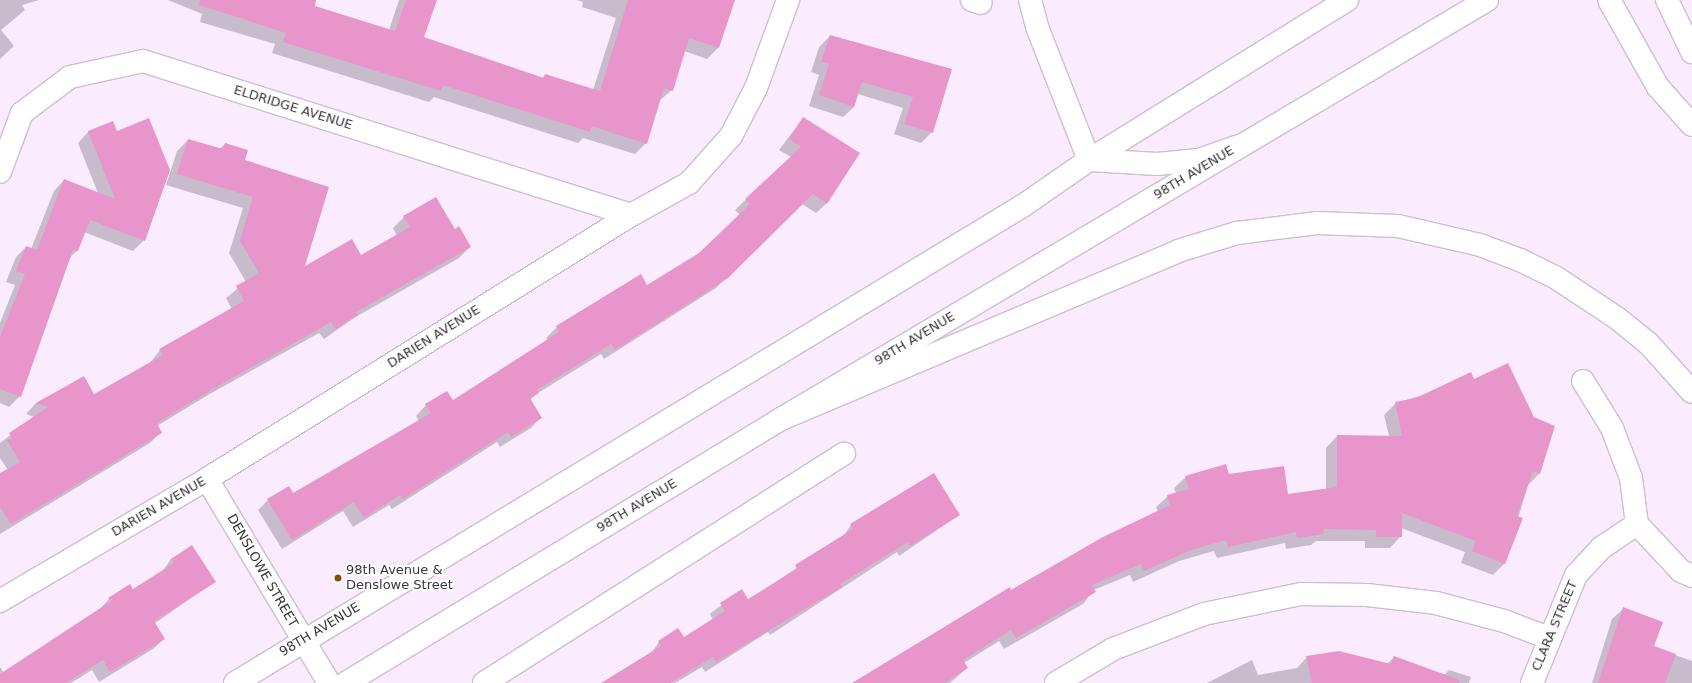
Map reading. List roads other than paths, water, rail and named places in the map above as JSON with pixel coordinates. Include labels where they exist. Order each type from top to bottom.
[{"type":"main road","name":"DARIEN AVENUE","points":[[0,601],[208,479],[631,215],[689,183],[731,136],[756,88],[788,0]]},
{"type":"main road","points":[[1030,0],[1036,27],[1089,160],[1157,164],[1199,160],[1239,146]]},
{"type":"main road","name":"98TH AVENUE","points":[[234,683],[1017,210],[1089,160],[1347,0]]},
{"type":"main road","name":"98TH AVENUE","points":[[346,683],[781,419],[1446,22],[1487,0]]},
{"type":"main road","points":[[1609,0],[1658,87],[1692,125]]},
{"type":"main road","points":[[1667,0],[1692,52]]},
{"type":"main road","name":"ELDRIDGE AVENUE","points":[[0,172],[22,113],[70,77],[143,61],[631,215]]},
{"type":"main road","points":[[781,419],[1178,251],[1237,233],[1317,222],[1398,226],[1480,245],[1520,260],[1555,277],[1617,318],[1649,344],[1692,392]]},
{"type":"main road","points":[[1584,381],[1612,428],[1631,478],[1637,524],[1681,571],[1692,576]]},
{"type":"main road","points":[[484,683],[844,454]]},
{"type":"main road","name":"DENSLOWE STREET","points":[[208,479],[302,641],[329,683]]},
{"type":"main road","name":"CLARA STREET","points":[[1532,683],[1549,638],[1576,576],[1601,548],[1637,524]]},
{"type":"main road","points":[[1056,683],[1113,649],[1204,614],[1301,594],[1367,595],[1436,603],[1504,621],[1549,638]]},
{"type":"place","name":"98th Avenue & Denslowe Street","points":[[338,578]]}]
